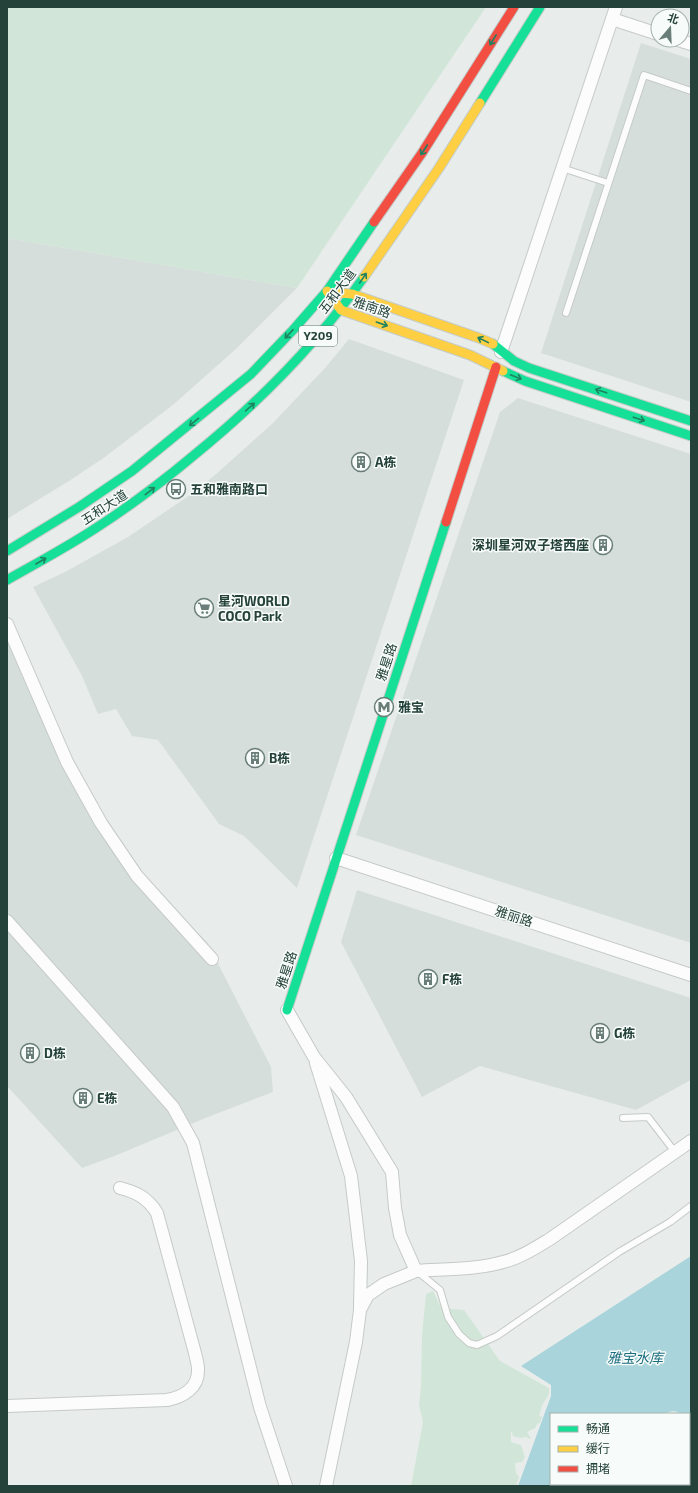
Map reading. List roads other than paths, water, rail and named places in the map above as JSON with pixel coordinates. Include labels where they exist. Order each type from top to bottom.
[{"type":"main road","name":"五和大道","points":[[7,551],[93,498],[132,471],[251,374],[293,330],[327,291],[422,153],[514,7]]},
{"type":"main road","name":"五和大道","points":[[7,580],[95,529],[148,493],[219,435],[265,393],[308,348],[341,310],[439,168],[540,7]]},
{"type":"main road","name":"雅南路","points":[[327,291],[352,294],[479,338],[492,344],[514,361],[529,368],[691,421]]},
{"type":"main road","name":"雅南路","points":[[327,291],[341,310],[470,354],[485,360],[510,375],[525,381],[691,436]]},
{"type":"main road","name":"雅星路","points":[[287,1010],[496,367]]},
{"type":"street","points":[[501,352],[616,7]]},
{"type":"street","points":[[612,19],[650,31]]},
{"type":"street","points":[[7,624],[67,762],[101,823],[137,876],[212,959]]},
{"type":"street","name":"雅丽路","points":[[336,858],[691,975]]},
{"type":"street","points":[[7,921],[174,1106],[193,1143],[260,1407],[286,1486]]},
{"type":"street","points":[[287,1010],[314,1057],[346,1097],[392,1172],[395,1208],[400,1235],[416,1271]]},
{"type":"street","points":[[314,1057],[351,1176],[361,1262],[360,1310],[356,1342],[326,1486]]},
{"type":"street","points":[[360,1310],[368,1295],[384,1284],[416,1271],[466,1268],[503,1262],[527,1253],[550,1239],[691,1141]]},
{"type":"street","points":[[7,1406],[167,1400],[179,1398],[189,1391],[197,1380],[198,1370],[195,1353],[157,1213],[152,1204],[141,1195],[120,1188]]},
{"type":"lane","points":[[566,313],[644,75],[691,91]]},
{"type":"lane","points":[[562,168],[608,183]]},
{"type":"lane","points":[[623,1118],[648,1118],[675,1152]]},
{"type":"lane","points":[[416,1271],[440,1290],[448,1317],[459,1334],[468,1344],[477,1345],[497,1336],[619,1252],[670,1222],[691,1206]]},
{"type":"water","name":"雅宝水库","points":[[691,1256],[691,1417],[690,1413],[680,1413],[674,1411],[665,1413],[550,1413],[550,1485],[568,1485],[518,1486],[551,1396],[551,1385],[521,1366]]},
{"type":"place","name":"A栋","points":[[361,462]]},
{"type":"place","name":"五和雅南路口","points":[[176,489]]},
{"type":"place","name":"深圳星河双子塔西座","points":[[603,545]]},
{"type":"place","name":"星河WORLD COCO Park","points":[[204,608]]},
{"type":"place","name":"雅宝","points":[[384,707]]},
{"type":"place","name":"B栋","points":[[255,758]]},
{"type":"place","name":"F栋","points":[[428,979]]},
{"type":"place","name":"G栋","points":[[600,1033]]},
{"type":"place","name":"D栋","points":[[30,1053]]},
{"type":"place","name":"E栋","points":[[83,1098]]}]
